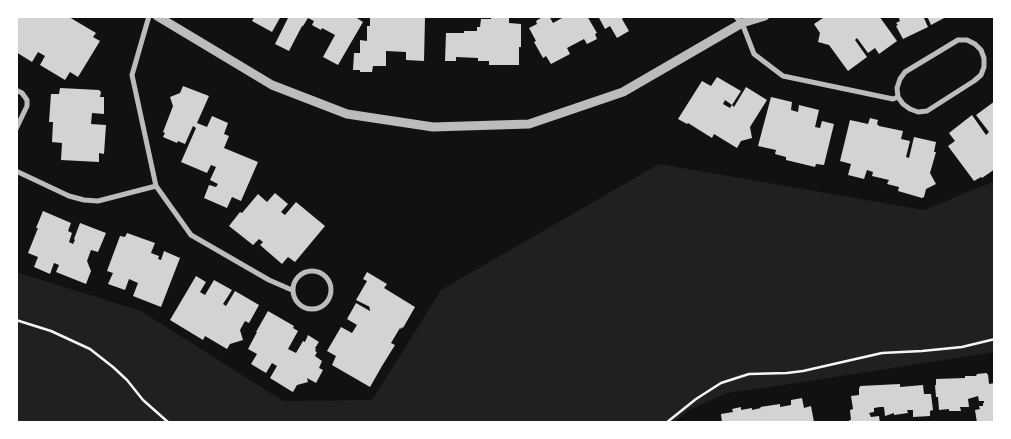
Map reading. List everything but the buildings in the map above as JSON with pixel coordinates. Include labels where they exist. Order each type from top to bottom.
[{"type":"street","points":[[149,16],[132,75],[156,186],[190,235],[269,280],[292,290]]},
{"type":"street","points":[[157,16],[272,85],[347,114],[433,128],[529,124],[623,92],[745,20],[765,16]]},
{"type":"street","points":[[735,16],[745,20]]},
{"type":"street","points":[[745,20],[754,54],[783,76],[893,99],[898,96]]},
{"type":"street","points":[[958,40],[967,40],[981,50],[984,58],[984,67],[981,75],[927,111],[918,112],[910,109],[903,104],[898,96],[897,88],[905,72],[958,40]]},
{"type":"street","points":[[16,90],[22,93],[28,100],[16,129]]},
{"type":"street","points":[[16,171],[69,196],[84,200],[98,201],[156,186]]},
{"type":"street","points":[[312,270],[319,271],[326,276],[332,289],[326,303],[312,309],[298,304],[292,290],[298,276],[312,270]]},
{"type":"path","points":[[16,320],[51,331],[90,349],[127,380],[143,400],[169,423]]},
{"type":"path","points":[[666,423],[696,399],[721,383],[750,374],[803,371],[882,353],[922,351],[962,346],[995,339]]},
{"type":"shaded area","points":[[659,164],[924,210],[995,181],[995,352],[727,393],[689,410],[674,423],[16,423],[16,272],[141,311],[283,401],[372,400],[441,290]]}]
